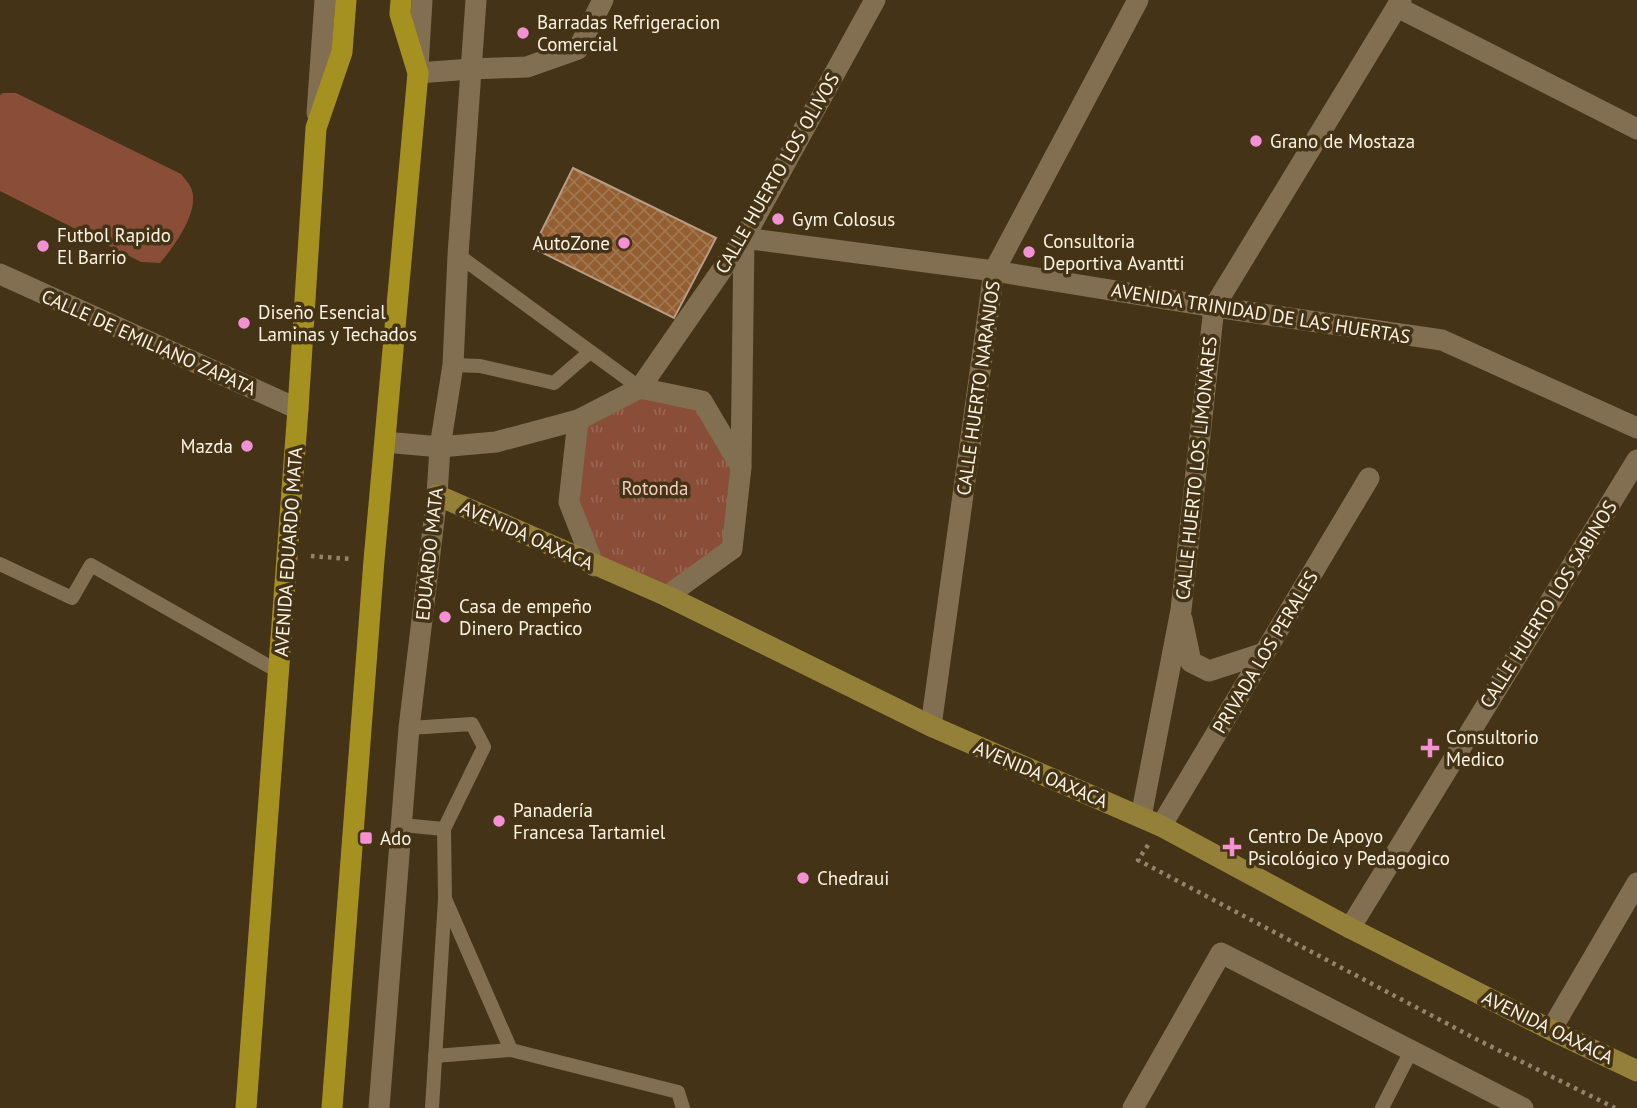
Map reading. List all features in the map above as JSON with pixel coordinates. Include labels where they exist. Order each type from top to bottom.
[{"type":"main road","name":"AVENIDA EDUARDO MATA","points":[[246,1108],[298,410],[316,128],[342,52],[346,0]]},
{"type":"main road","points":[[332,1108],[384,442],[418,73],[400,13],[401,0]]},
{"type":"main road","name":"AVENIDA OAXACA","points":[[437,495],[667,596],[931,726],[1161,825],[1350,928],[1637,1071]]},
{"type":"street","points":[[316,128],[325,0]]},
{"type":"street","points":[[422,0],[418,73],[527,67],[578,49],[603,0]]},
{"type":"street","name":"EDUARDO MATA","points":[[379,1108],[409,728],[437,495],[440,447],[453,365],[476,0]]},
{"type":"street","name":"CALLE HUERTO LOS OLIVOS","points":[[384,442],[440,447],[496,442],[578,420],[640,388],[744,238],[875,0]]},
{"type":"street","name":"CALLE HUERTO NARANJOS","points":[[931,726],[994,271],[1138,0]]},
{"type":"street","points":[[1399,4],[1637,130]]},
{"type":"street","name":"CALLE HUERTO LOS LIMONARES","points":[[1140,817],[1181,610],[1214,307],[1399,4]]},
{"type":"street","points":[[667,596],[732,549],[741,467],[744,238]]},
{"type":"street","name":"AVENIDA TRINIDAD DE LAS HUERTAS","points":[[744,238],[994,271],[1442,340],[1637,428]]},
{"type":"street","name":"CALLE DE EMILIANO ZAPATA","points":[[0,274],[298,410]]},
{"type":"street","points":[[640,388],[702,401],[741,467]]},
{"type":"street","points":[[578,420],[569,502],[594,566]]},
{"type":"street","name":"CALLE HUERTO LOS SABINOS","points":[[1350,928],[1637,460]]},
{"type":"street","name":"PRIVADA LOS PERALES","points":[[1161,825],[1369,478]]},
{"type":"street","points":[[1181,610],[1191,662],[1209,671],[1264,653]]},
{"type":"street","points":[[1551,1030],[1637,883]]},
{"type":"street","points":[[1133,1108],[1221,953],[1523,1108]]},
{"type":"lane","points":[[458,255],[640,388]]},
{"type":"lane","points":[[453,365],[480,366],[554,383],[590,352]]},
{"type":"lane","points":[[0,564],[72,598],[91,565],[279,672]]},
{"type":"lane","points":[[409,728],[472,724],[484,747],[444,829],[445,899],[432,1108]]},
{"type":"lane","points":[[402,825],[444,829]]},
{"type":"lane","points":[[445,899],[511,1050]]},
{"type":"lane","points":[[435,1056],[511,1050],[678,1092],[682,1108]]},
{"type":"lane","points":[[1382,1108],[1411,1051]]},
{"type":"path","points":[[1161,825],[1138,860],[1478,1040],[1615,1108]]},
{"type":"green space","points":[[16,93],[181,174],[191,188],[192,207],[179,238],[160,263],[141,262],[0,191],[0,95]]},
{"type":"green space","name":"Rotonda","points":[[639,396],[699,405],[737,465],[728,546],[663,594],[598,562],[571,500],[587,424]]},
{"type":"building","name":"AutoZone","points":[[573,168],[716,238],[674,318],[533,248]]},
{"type":"place","name":"Barradas Refrigeracion Comercial","points":[[523,33]]},
{"type":"place","name":"Grano de Mostaza","points":[[1256,141]]},
{"type":"place","name":"Gym Colosus","points":[[778,219]]},
{"type":"place","name":"AutoZone","points":[[624,243]]},
{"type":"place","name":"Futbol Rapido El Barrio","points":[[43,246]]},
{"type":"place","name":"Consultoria Deportiva Avantti","points":[[1029,252]]},
{"type":"place","name":"Diseño Esencial Laminas y Techados","points":[[244,323]]},
{"type":"place","name":"Mazda","points":[[247,446]]},
{"type":"place","name":"Casa de empeño Dinero Practico","points":[[445,617]]},
{"type":"place","name":"Consultorio Medico","points":[[1430,748]]},
{"type":"place","name":"Panadería Francesa Tartamiel","points":[[499,821]]},
{"type":"place","name":"Ado","points":[[366,838]]},
{"type":"place","name":"Centro De Apoyo Psicológico y Pedagogico","points":[[1232,847]]},
{"type":"place","name":"Chedraui","points":[[803,878]]}]
